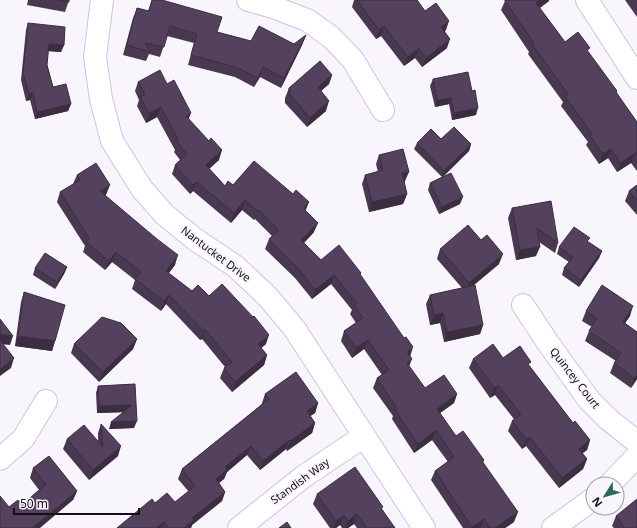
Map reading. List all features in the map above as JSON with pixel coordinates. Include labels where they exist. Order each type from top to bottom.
[{"type":"street","name":"Nantucket Drive","points":[[102,0],[95,57],[101,99],[112,141],[142,189],[165,215],[196,240],[235,266],[267,296],[294,328],[424,528]]},
{"type":"street","points":[[248,0],[273,7],[307,20],[331,37],[353,60],[383,110]]},
{"type":"street","points":[[586,0],[637,78]]},
{"type":"street","name":"Quincey Court","points":[[523,305],[589,400],[608,419],[637,442]]},
{"type":"street","points":[[0,459],[23,440],[46,401]]},
{"type":"street","name":"Standish Way","points":[[239,528],[303,477],[364,436]]},
{"type":"street","points":[[618,476],[637,456]]},
{"type":"street","points":[[553,528],[585,505]]},
{"type":"building","points":[[58,0],[69,0],[69,2]]},
{"type":"building","points":[[152,0],[162,0],[222,17],[217,32],[251,41],[259,26],[294,44],[306,35],[284,78],[263,67],[258,78],[238,68],[191,55],[197,34],[170,26],[164,47],[145,43],[150,52],[127,45],[137,8],[149,11]]},
{"type":"building","points":[[357,0],[417,0],[425,11],[436,3],[449,21],[441,27],[450,39],[426,58],[419,48],[408,57],[384,26],[379,30]]},
{"type":"building","points":[[540,0],[536,3],[565,42],[578,32],[590,48],[587,50],[617,91],[616,92],[637,122],[637,156],[635,153],[621,163],[611,149],[603,154],[590,136],[592,134],[565,96],[568,94],[532,44],[534,43],[505,1]]},
{"type":"building","points":[[28,23],[65,27],[64,45],[49,44],[47,65],[53,87],[66,84],[71,104],[37,112],[33,93],[29,94],[23,73]]},
{"type":"building","points":[[320,61],[332,75],[318,87],[329,101],[310,118],[289,93],[289,88]]},
{"type":"building","points":[[160,70],[167,84],[174,80],[191,113],[186,116],[209,141],[211,138],[222,150],[206,165],[225,186],[228,181],[233,185],[254,161],[293,194],[296,190],[309,202],[303,208],[318,223],[301,240],[321,260],[339,245],[361,273],[360,274],[404,338],[406,337],[413,347],[407,352],[412,359],[407,363],[425,388],[444,375],[457,394],[437,409],[456,436],[463,431],[518,512],[495,528],[490,528],[484,519],[472,527],[435,471],[454,457],[436,430],[418,444],[395,410],[397,408],[377,378],[389,370],[368,340],[356,348],[344,331],[363,318],[354,305],[357,303],[334,275],[315,290],[298,268],[269,239],[279,230],[259,210],[258,211],[245,200],[234,213],[197,182],[193,185],[175,165],[187,154],[177,142],[179,141],[161,107],[149,113],[140,97],[145,94],[138,82]]},
{"type":"building","points":[[468,72],[472,91],[475,90],[478,108],[454,113],[451,98],[437,100],[433,79]]},
{"type":"building","points":[[454,127],[471,144],[444,171],[417,143],[431,129],[441,139]]},
{"type":"building","points":[[403,149],[409,172],[402,173],[407,194],[372,202],[365,175],[383,170],[379,155]]},
{"type":"building","points":[[96,163],[110,185],[100,191],[178,255],[166,271],[192,291],[198,285],[209,296],[222,284],[253,317],[254,316],[269,335],[258,344],[267,355],[235,382],[224,368],[232,362],[205,329],[204,331],[169,295],[164,301],[135,279],[141,272],[116,252],[109,261],[86,242],[89,238],[60,192],[80,180],[77,175]]},
{"type":"building","points":[[451,173],[463,197],[442,207],[430,183]]},
{"type":"building","points":[[637,185],[637,201],[629,191]]},
{"type":"building","points":[[551,201],[558,243],[537,228],[540,247],[520,250],[512,208]]},
{"type":"building","points":[[468,225],[481,240],[487,235],[503,254],[469,283],[440,249]]},
{"type":"building","points":[[574,227],[590,238],[587,241],[602,251],[581,280],[564,268],[573,257],[559,247]]},
{"type":"building","points":[[45,253],[67,267],[57,282],[35,268]]},
{"type":"building","points":[[475,285],[483,325],[447,332],[443,313],[434,315],[430,295]]},
{"type":"building","points":[[602,285],[633,306],[623,322],[637,332],[637,375],[634,378],[614,363],[621,353],[589,331],[597,318],[586,311]]},
{"type":"building","points":[[24,292],[65,305],[55,341],[18,336]]},
{"type":"building","points":[[102,317],[121,323],[137,339],[103,372],[74,344]]},
{"type":"building","points":[[0,319],[13,336],[0,334]]},
{"type":"building","points":[[0,340],[14,358],[0,369]]},
{"type":"building","points":[[493,344],[503,358],[520,346],[531,362],[528,364],[573,423],[575,421],[590,440],[579,449],[587,459],[562,478],[530,437],[526,439],[512,421],[521,414],[498,385],[494,388],[473,359]]},
{"type":"building","points":[[296,372],[318,403],[307,411],[315,423],[290,441],[289,440],[263,461],[251,446],[225,467],[228,469],[216,479],[225,492],[192,518],[194,520],[184,528],[169,528],[164,522],[156,528],[117,528],[152,499],[155,503],[167,493],[175,502],[195,486],[182,469],[269,399],[265,394]]},
{"type":"building","points":[[135,384],[137,421],[111,422],[132,405],[99,406],[98,386]]},
{"type":"building","points":[[101,424],[121,446],[93,470],[67,439],[84,425],[103,447]]},
{"type":"building","points":[[49,456],[77,491],[32,528],[0,528],[0,496],[9,507],[18,500],[22,505],[46,484],[33,468]]},
{"type":"building","points":[[355,467],[383,507],[381,508],[395,528],[367,528],[357,514],[348,521],[344,515],[336,521],[317,494]]},
{"type":"building","points":[[637,499],[637,528],[625,528],[616,516],[625,516],[625,509]]},
{"type":"building","points":[[287,522],[291,528],[279,528]]}]
